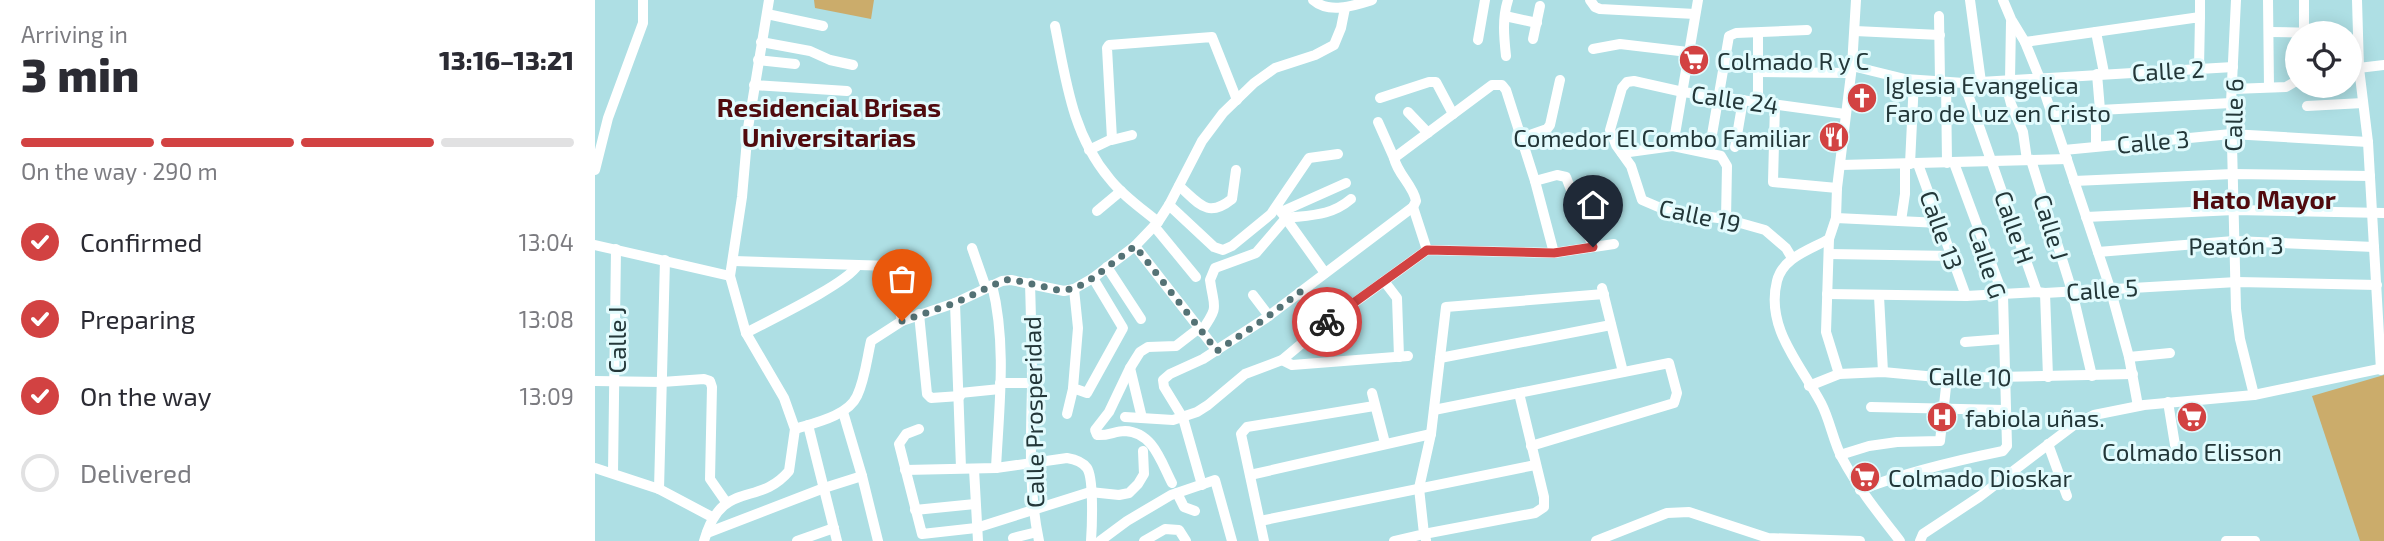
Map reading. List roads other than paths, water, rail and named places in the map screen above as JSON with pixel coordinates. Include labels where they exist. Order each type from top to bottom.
[{"type":"street","points":[[595,170],[608,118],[643,23],[643,0]]},
{"type":"street","points":[[706,537],[712,517],[726,502],[774,484],[789,471],[795,429],[783,398],[746,333],[730,276],[754,85],[769,0]]},
{"type":"street","points":[[1313,0],[1322,5],[1345,8],[1372,0]]},
{"type":"street","points":[[1478,40],[1485,0]]},
{"type":"street","points":[[1506,56],[1505,16],[1508,0]]},
{"type":"street","points":[[1590,0],[1600,9],[1695,14]]},
{"type":"street","points":[[1673,146],[1698,0]]},
{"type":"street","points":[[1839,374],[1826,332],[1829,239],[1836,218],[1856,0]]},
{"type":"street","points":[[1970,0],[1981,82]]},
{"type":"street","points":[[2004,0],[2040,79],[2110,288],[2129,357],[2138,406]]},
{"type":"street","points":[[2199,68],[2200,0]]},
{"type":"street","name":"Calle 6","points":[[2236,0],[2231,103],[2236,309],[2254,395]]},
{"type":"street","points":[[2268,0],[2269,87]]},
{"type":"street","points":[[2304,0],[2304,21]]},
{"type":"street","points":[[2355,21],[2357,0]]},
{"type":"street","points":[[1533,39],[1540,6]]},
{"type":"street","points":[[795,429],[843,412],[857,395],[871,341],[902,321],[955,303],[1010,279],[1058,290],[1074,289],[1135,246],[1156,224],[1169,205],[1211,127],[1237,100],[1278,66],[1315,55],[1334,45],[1345,8]]},
{"type":"street","points":[[767,14],[823,26]]},
{"type":"street","points":[[1505,16],[1537,23]]},
{"type":"street","name":"Calle G","points":[[1860,490],[1942,463],[2006,449],[2003,295],[1951,163],[1940,16]]},
{"type":"street","points":[[2025,42],[2200,18]]},
{"type":"street","name":"Calle J","points":[[2011,19],[2008,81],[2011,104],[2072,291],[2092,376]]},
{"type":"street","points":[[1055,26],[1073,112],[1089,150],[1109,178],[1156,224],[1196,277]]},
{"type":"street","points":[[1709,152],[1729,36],[1736,33],[1807,30]]},
{"type":"street","points":[[1855,31],[1940,35]]},
{"type":"street","points":[[2096,32],[2101,74],[2096,146]]},
{"type":"street","points":[[2270,32],[2285,32]]},
{"type":"street","points":[[1758,33],[1758,102]]},
{"type":"street","points":[[1112,140],[1109,45],[1212,37],[1237,100]]},
{"type":"street","points":[[761,43],[810,51],[830,60],[853,65]]},
{"type":"street","points":[[1593,49],[1619,44],[1688,52]]},
{"type":"street","points":[[758,60],[795,64]]},
{"type":"street","points":[[2362,67],[2384,65]]},
{"type":"street","name":"Calle 2","points":[[1758,72],[1851,70],[1914,80],[1964,83],[2233,67]]},
{"type":"street","points":[[1521,138],[1550,125],[1560,80]]},
{"type":"street","points":[[1901,221],[1911,164],[1914,80]]},
{"type":"street","points":[[1380,97],[1436,82],[1453,114]]},
{"type":"street","name":"Calle 24","points":[[1627,82],[1845,114]]},
{"type":"street","name":"Calle 19","points":[[1627,82],[1622,88],[1610,130],[1631,166],[1639,196],[1646,203],[1669,212],[1726,219],[1765,230],[1786,248],[1792,258]]},
{"type":"street","name":"Calle H","points":[[1964,83],[2041,292],[2048,377]]},
{"type":"street","points":[[1394,158],[1489,87],[1499,84],[1506,90],[1535,181],[1554,253]]},
{"type":"street","points":[[754,85],[847,91]]},
{"type":"street","name":"Calle 2","points":[[2233,89],[2285,87]]},
{"type":"street","points":[[1920,541],[1923,534],[1979,497],[2074,425],[2094,415],[2168,402],[2254,395],[2382,369],[2368,142],[2362,98]]},
{"type":"street","points":[[1735,147],[1743,100]]},
{"type":"street","points":[[2053,116],[2098,110],[2231,103]]},
{"type":"street","points":[[2307,106],[2363,103]]},
{"type":"street","points":[[1775,104],[1773,182],[1837,188]]},
{"type":"street","points":[[1408,112],[1428,133]]},
{"type":"street","points":[[1202,485],[1183,418],[1164,387],[1163,380],[1217,351],[1269,316],[1413,207],[1415,194],[1398,170],[1378,122]]},
{"type":"street","name":"Calle 3","points":[[1841,165],[2029,160],[2066,155],[2096,146],[2231,134],[2368,142]]},
{"type":"street","points":[[1089,150],[1132,135]]},
{"type":"street","points":[[1622,153],[1673,146],[1721,156],[1727,166],[1726,219]]},
{"type":"street","points":[[1195,511],[1184,507],[1145,437],[1135,432],[1121,431],[1108,436],[1097,435],[1095,430],[1109,412],[1140,352],[1148,347],[1176,346],[1199,330],[1211,317],[1216,304],[1210,285],[1212,272],[1220,265],[1257,253],[1309,158],[1338,154]]},
{"type":"street","name":"Calle 13","points":[[1911,164],[1940,223],[1966,296]]},
{"type":"street","points":[[1179,186],[1204,207],[1218,209],[1232,199],[1236,170]]},
{"type":"street","points":[[2074,181],[2233,174],[2370,176]]},
{"type":"street","points":[[1535,181],[1557,175],[1566,177],[1593,247]]},
{"type":"street","points":[[1169,205],[1215,247],[1223,250],[1264,220],[1346,183]]},
{"type":"street","points":[[1097,211],[1121,191]]},
{"type":"street","points":[[1281,212],[1317,216],[1342,207],[1351,199]]},
{"type":"street","points":[[1413,207],[1427,250]]},
{"type":"street","points":[[2086,217],[2234,210],[2384,213]]},
{"type":"street","points":[[1281,212],[1325,273]]},
{"type":"street","points":[[1836,218],[1940,223]]},
{"type":"street","points":[[1829,239],[1784,264],[1777,281],[1776,312],[1785,345],[1821,403],[1840,456],[1860,490],[1900,541]]},
{"type":"street","name":"Peatón 3","points":[[2098,252],[2234,241],[2374,247]]},
{"type":"street","points":[[1125,417],[1183,418],[1208,405],[1251,370],[1282,360],[1325,324],[1427,250],[1554,253],[1614,244]]},
{"type":"street","points":[[595,245],[730,276]]},
{"type":"street","points":[[1135,246],[1217,351]]},
{"type":"street","points":[[972,248],[998,310],[1000,386],[996,468]]},
{"type":"street","name":"Calle J","points":[[613,473],[616,249]]},
{"type":"street","points":[[1829,254],[1953,256]]},
{"type":"street","points":[[659,489],[665,260]]},
{"type":"street","points":[[734,261],[893,267],[902,321]]},
{"type":"street","points":[[746,333],[808,300],[851,273],[857,265]]},
{"type":"street","points":[[1107,267],[1141,319]]},
{"type":"street","points":[[1073,389],[1088,393],[1123,330],[1093,278]]},
{"type":"street","points":[[1282,360],[1292,365],[1404,357],[1397,298],[1384,281]]},
{"type":"street","name":"Calle 5","points":[[1827,295],[2003,295],[2237,282],[2377,285]]},
{"type":"street","name":"Calle Prosperidad","points":[[1030,284],[1030,465],[1032,510],[1038,537]]},
{"type":"street","points":[[1067,414],[1073,389],[1078,328],[1074,289]]},
{"type":"street","points":[[1425,538],[1419,488],[1431,434],[1446,307],[1603,291],[1623,372]]},
{"type":"street","points":[[1300,292],[1325,324]]},
{"type":"street","points":[[1253,295],[1269,316]]},
{"type":"street","points":[[1878,296],[1883,372]]},
{"type":"street","points":[[955,303],[961,468]]},
{"type":"street","points":[[919,314],[927,394],[931,398],[1032,383]]},
{"type":"street","points":[[1440,358],[1611,325]]},
{"type":"street","points":[[1965,342],[2004,339]]},
{"type":"street","points":[[2129,357],[2170,353]]},
{"type":"street","points":[[1434,410],[1669,363],[1677,393],[1674,403],[1531,446]]},
{"type":"street","points":[[1130,368],[1142,418]]},
{"type":"street","name":"Calle 10","points":[[1809,386],[1839,374],[1883,372],[1947,378],[2133,374]]},
{"type":"street","points":[[1840,456],[1868,446],[1897,442],[1937,443],[1941,439],[1947,378]]},
{"type":"street","points":[[595,381],[710,381],[711,479],[726,502]]},
{"type":"street","points":[[1372,393],[1385,443]]},
{"type":"street","points":[[1394,541],[1425,538],[1535,513],[1544,507],[1544,497],[1519,393]]},
{"type":"street","points":[[2168,402],[2175,445]]},
{"type":"street","points":[[1264,541],[1241,434],[1247,427],[1374,406]]},
{"type":"street","points":[[1871,407],[1944,407],[2005,411]]},
{"type":"street","points":[[843,412],[878,541]]},
{"type":"street","points":[[808,425],[837,541]]},
{"type":"street","points":[[919,429],[906,433],[899,444],[915,510],[926,536],[976,528],[1090,492],[1119,495],[1129,493],[1144,474],[1143,451]]},
{"type":"street","points":[[1250,475],[1431,434]]},
{"type":"street","points":[[2048,444],[2067,496]]},
{"type":"street","points":[[905,470],[996,468],[1075,459],[1087,468],[1090,478],[1091,541]]},
{"type":"street","points":[[1145,465],[1160,460]]},
{"type":"street","points":[[1259,521],[1535,465]]},
{"type":"street","points":[[595,469],[659,489],[712,517]]},
{"type":"street","points":[[974,469],[978,541]]},
{"type":"street","points":[[706,537],[824,488],[862,476]]},
{"type":"street","points":[[1100,541],[1174,488],[1202,485],[1215,480],[1232,541]]},
{"type":"street","points":[[915,510],[975,504]]},
{"type":"street","points":[[1596,541],[1667,513],[1689,512],[1767,538],[1860,541]]},
{"type":"street","points":[[797,541],[834,528]]},
{"type":"street","points":[[1144,541],[1165,529],[1179,530],[1186,541]]},
{"type":"street","points":[[1013,538],[1038,537]]},
{"type":"street","points":[[2226,541],[2255,541]]},
{"type":"place","name":"Colmado R y C","points":[[1694,60]]},
{"type":"place","name":"Iglesia Evangelica Faro de Luz en Cristo","points":[[1862,98]]},
{"type":"place","name":"Comedor El Combo Familiar","points":[[1834,137]]},
{"type":"place","name":"fabiola uñas.","points":[[1942,417]]},
{"type":"place","name":"Colmado Elisson","points":[[2192,417]]},
{"type":"place","name":"Colmado Dioskar","points":[[1865,477]]},
{"type":"district","name":"Residencial Brisas Universitarias","points":[[829,121]]},
{"type":"district","name":"Hato Mayor","points":[[2264,198]]}]
